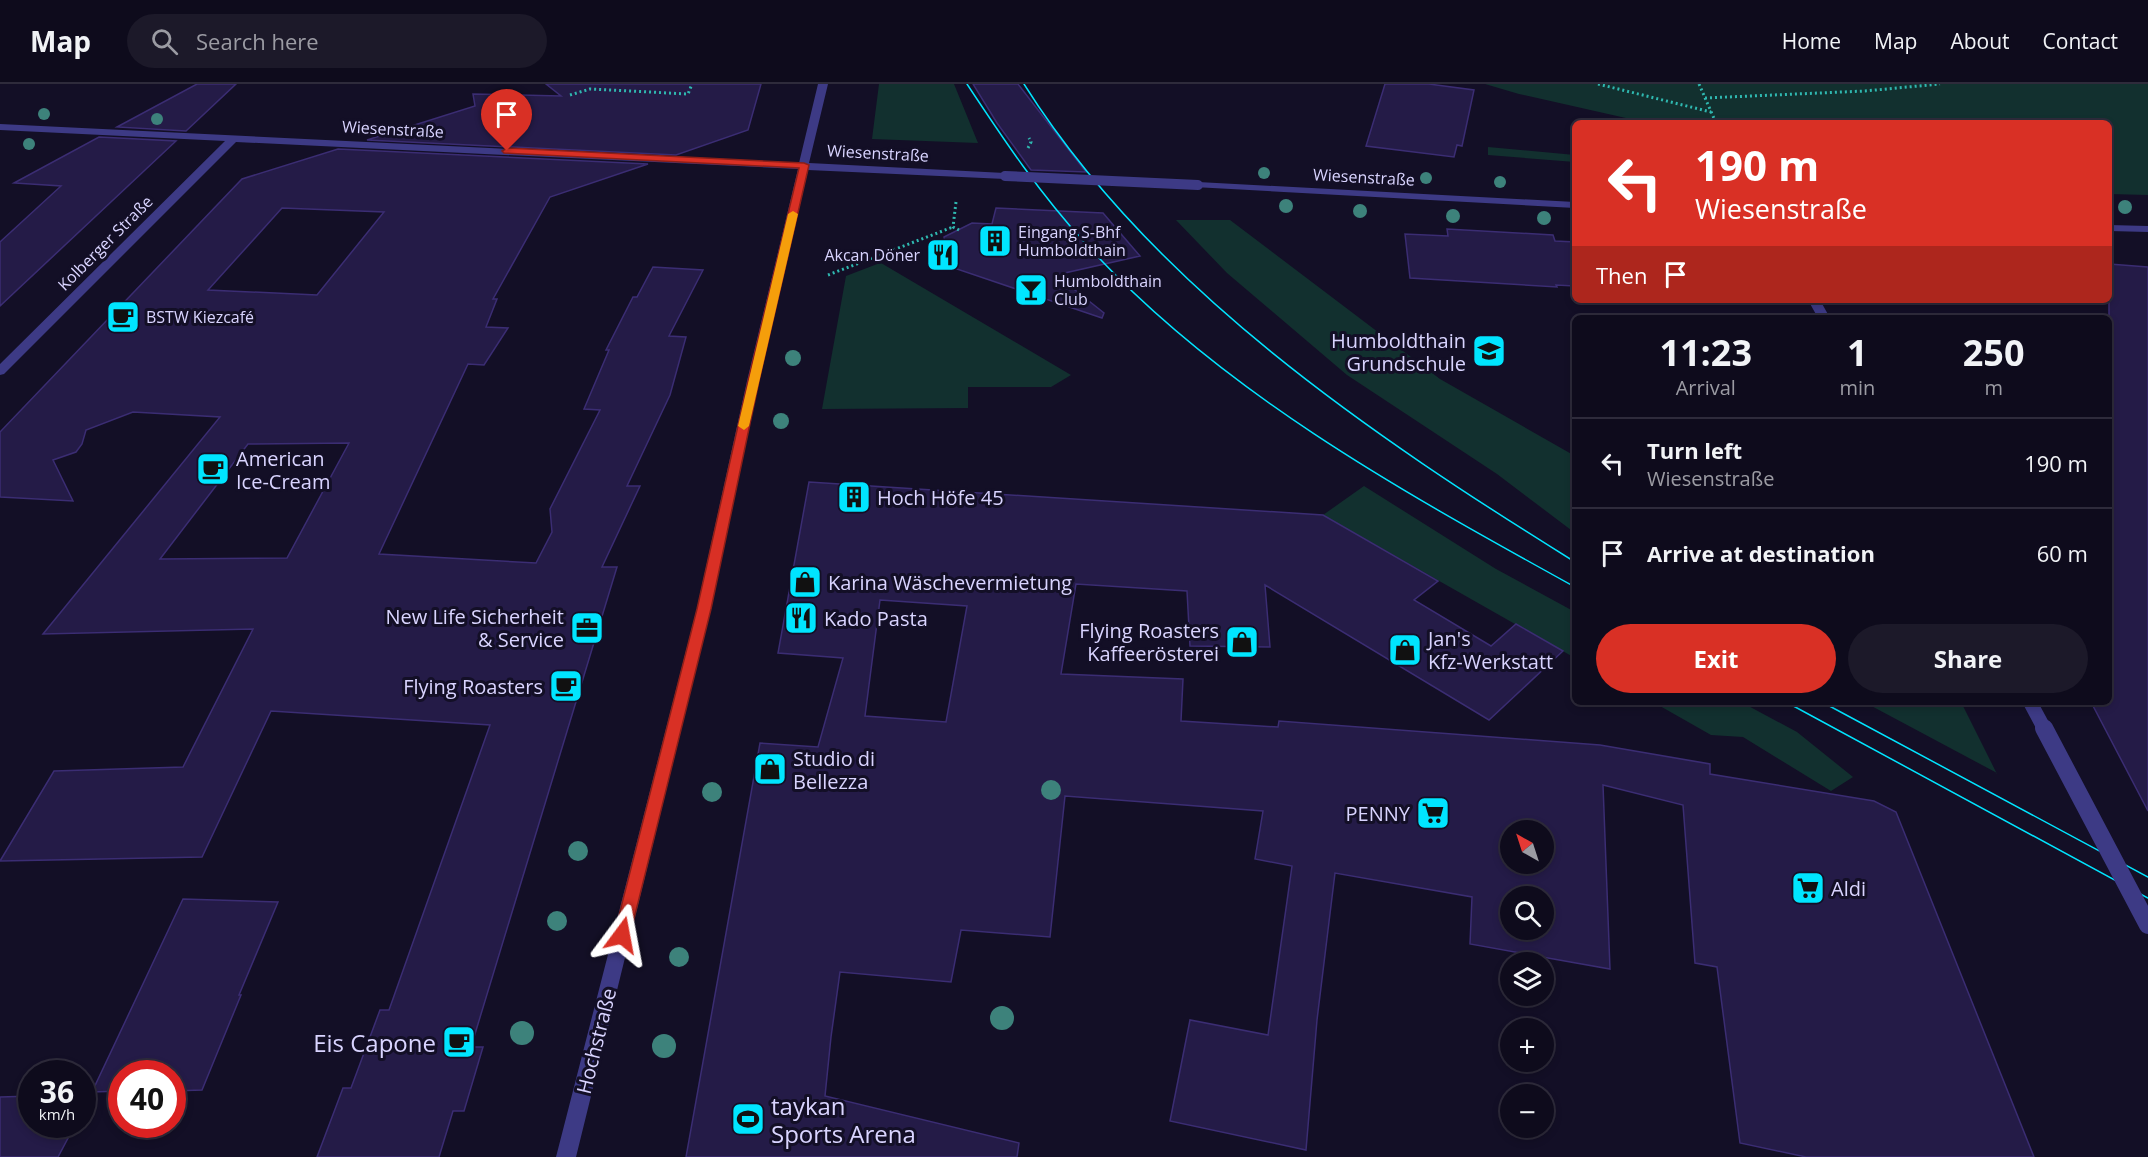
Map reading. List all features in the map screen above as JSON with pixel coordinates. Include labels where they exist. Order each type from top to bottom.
[{"type":"street","name":"Hochstraße","points":[[566,1157],[704,609],[753,381],[823,84]]},
{"type":"street","name":"Wiesenstraße","points":[[0,127],[804,165],[1572,205]]},
{"type":"street","name":"Kolberger Straße","points":[[0,371],[234,138]]},
{"type":"street","points":[[2112,228],[2148,229]]},
{"type":"street","points":[[2032,705],[2148,925]]},
{"type":"path","points":[[584,84],[590,89]]},
{"type":"path","points":[[570,95],[590,89],[688,94],[692,84]]},
{"type":"path","points":[[1598,84],[1711,112]]},
{"type":"path","points":[[1699,84],[1715,120]]},
{"type":"path","points":[[1705,98],[1940,84]]},
{"type":"path","points":[[1028,146],[1032,142],[1029,138]]},
{"type":"path","points":[[953,227],[957,193]]},
{"type":"path","points":[[828,275],[953,227],[960,230]]},
{"type":"green space","points":[[879,84],[954,84],[978,143],[872,139]]},
{"type":"green space","points":[[1485,84],[2148,84],[2148,195],[2112,194],[2112,120],[1635,120]]},
{"type":"green space","points":[[1488,147],[1572,155],[1572,162],[1488,155]]},
{"type":"green space","points":[[1176,220],[1230,220],[1440,379],[1572,454],[1572,531],[1497,474],[1347,375],[1227,273]]},
{"type":"green space","points":[[881,263],[1071,375],[1051,387],[968,387],[968,408],[822,409],[846,276]]},
{"type":"green space","points":[[1364,486],[1496,569],[1572,610],[1572,656],[1323,515]]},
{"type":"green space","points":[[1658,705],[1747,705],[1797,732],[1853,777],[1831,791],[1743,737],[1711,735]]},
{"type":"green space","points":[[1870,705],[1962,705],[1996,773]]},
{"type":"building","points":[[197,84],[236,84],[186,131],[117,127]]},
{"type":"building","points":[[546,84],[761,84],[748,130],[676,155],[367,140],[475,106],[473,94],[561,96]]},
{"type":"building","points":[[973,84],[1018,84],[1086,172],[1031,170],[997,123]]},
{"type":"building","points":[[1385,84],[1429,84],[1474,90],[1462,146],[1457,145],[1454,157],[1366,146]]},
{"type":"building","points":[[99,137],[176,141],[0,306],[0,242],[61,186],[14,183]]},
{"type":"building","points":[[338,149],[648,164],[550,197],[493,299],[497,299],[486,327],[508,328],[484,365],[468,364],[379,554],[536,563],[552,532],[550,509],[600,410],[584,409],[609,350],[606,350],[633,297],[637,297],[653,267],[703,270],[669,336],[686,337],[670,395],[627,486],[640,486],[602,567],[617,567],[471,1047],[483,1047],[464,1111],[453,1111],[439,1157],[317,1157],[343,1088],[351,1088],[380,1010],[389,1010],[490,725],[271,711],[202,857],[0,861],[54,771],[183,767],[253,629],[43,634],[220,417],[133,412],[86,430],[82,444],[76,452],[53,460],[73,501],[0,497],[0,432],[242,179]],"holes":[[[282,208],[384,212],[317,295],[208,290]],[[349,443],[287,558],[160,559],[248,444]]]},
{"type":"building","points":[[996,208],[1103,213],[1140,256],[1056,275],[1104,313],[1102,318],[948,266],[944,237],[972,223],[992,224]]},
{"type":"building","points":[[1447,229],[1553,235],[1555,241],[1572,242],[1572,286],[1556,285],[1557,287],[1410,278],[1405,234],[1448,236]]},
{"type":"building","points":[[2112,264],[2148,267],[2148,811],[2093,705],[2112,705],[2112,315],[2109,315],[2109,303],[2112,303]]},
{"type":"building","points":[[809,482],[1323,515],[1438,581],[1414,600],[1491,646],[1516,624],[1563,651],[1489,720],[1265,585],[1270,647],[1190,646],[1187,591],[1076,584],[1061,674],[1183,679],[1181,721],[1278,727],[1279,721],[1600,745],[1710,764],[1710,774],[1874,801],[1896,812],[2034,1157],[1806,1157],[1740,1143],[1717,967],[1695,963],[1683,805],[1603,785],[1610,969],[1554,959],[1554,952],[1515,952],[1470,944],[1472,897],[1335,873],[1317,1020],[1306,1150],[1170,1121],[1190,1020],[1268,1035],[1292,866],[1255,859],[1263,811],[1065,796],[1050,937],[961,930],[951,982],[840,972],[831,1037],[825,1096],[1019,1143],[1017,1157],[686,1157],[760,743],[818,747],[843,658],[778,653]],"holes":[[[880,600],[967,606],[946,722],[865,716]]]},
{"type":"building","points":[[183,899],[278,902],[202,1090],[186,1091],[186,1060],[108,1060],[108,1091],[96,1092],[96,1084]]},
{"type":"building","points":[[18,1096],[18,1138],[68,1138],[58,1157],[0,1157],[0,1097]]},
{"type":"tram line","points":[[967,84],[1023,166],[1069,225],[1138,297],[1194,346],[1254,392],[1316,435],[1445,514],[1572,585]]},
{"type":"tram line","points":[[1024,84],[1076,158],[1136,227],[1202,292],[1272,353],[1346,410],[1422,463],[1572,560]]},
{"type":"tram line","points":[[1792,705],[2148,898]]},
{"type":"tram line","points":[[1828,705],[2148,877]]},
{"type":"slow traffic","points":[[744,426],[793,214]]},
{"type":"place","name":"Eingang S-Bhf Humboldthain","points":[[995,241]]},
{"type":"place","name":"Akcan Döner","points":[[943,255]]},
{"type":"place","name":"Humboldthain Club","points":[[1031,290]]},
{"type":"place","name":"BSTW Kiezcafé","points":[[123,317]]},
{"type":"place","name":"Humboldthain Grundschule","points":[[1489,351]]},
{"type":"place","name":"American Ice-Cream","points":[[213,469]]},
{"type":"place","name":"Hoch Höfe 45","points":[[854,497]]},
{"type":"place","name":"Karina Wäschevermietung","points":[[805,582]]},
{"type":"place","name":"Kado Pasta","points":[[801,618]]},
{"type":"place","name":"New Life Sicherheit & Service","points":[[587,628]]},
{"type":"place","name":"Flying Roasters Kaffeerösterei","points":[[1242,642]]},
{"type":"place","name":"Jan's Kfz-Werkstatt","points":[[1405,650]]},
{"type":"place","name":"Flying Roasters","points":[[566,686]]},
{"type":"place","name":"Studio di Bellezza","points":[[770,769]]},
{"type":"place","name":"PENNY","points":[[1433,813]]},
{"type":"place","name":"Aldi","points":[[1808,888]]},
{"type":"place","name":"Eis Capone","points":[[459,1042]]},
{"type":"place","name":"taykan Sports Arena","points":[[748,1119]]},
{"type":"route","points":[[507,151],[804,165],[753,381],[704,609],[622,935]]}]
